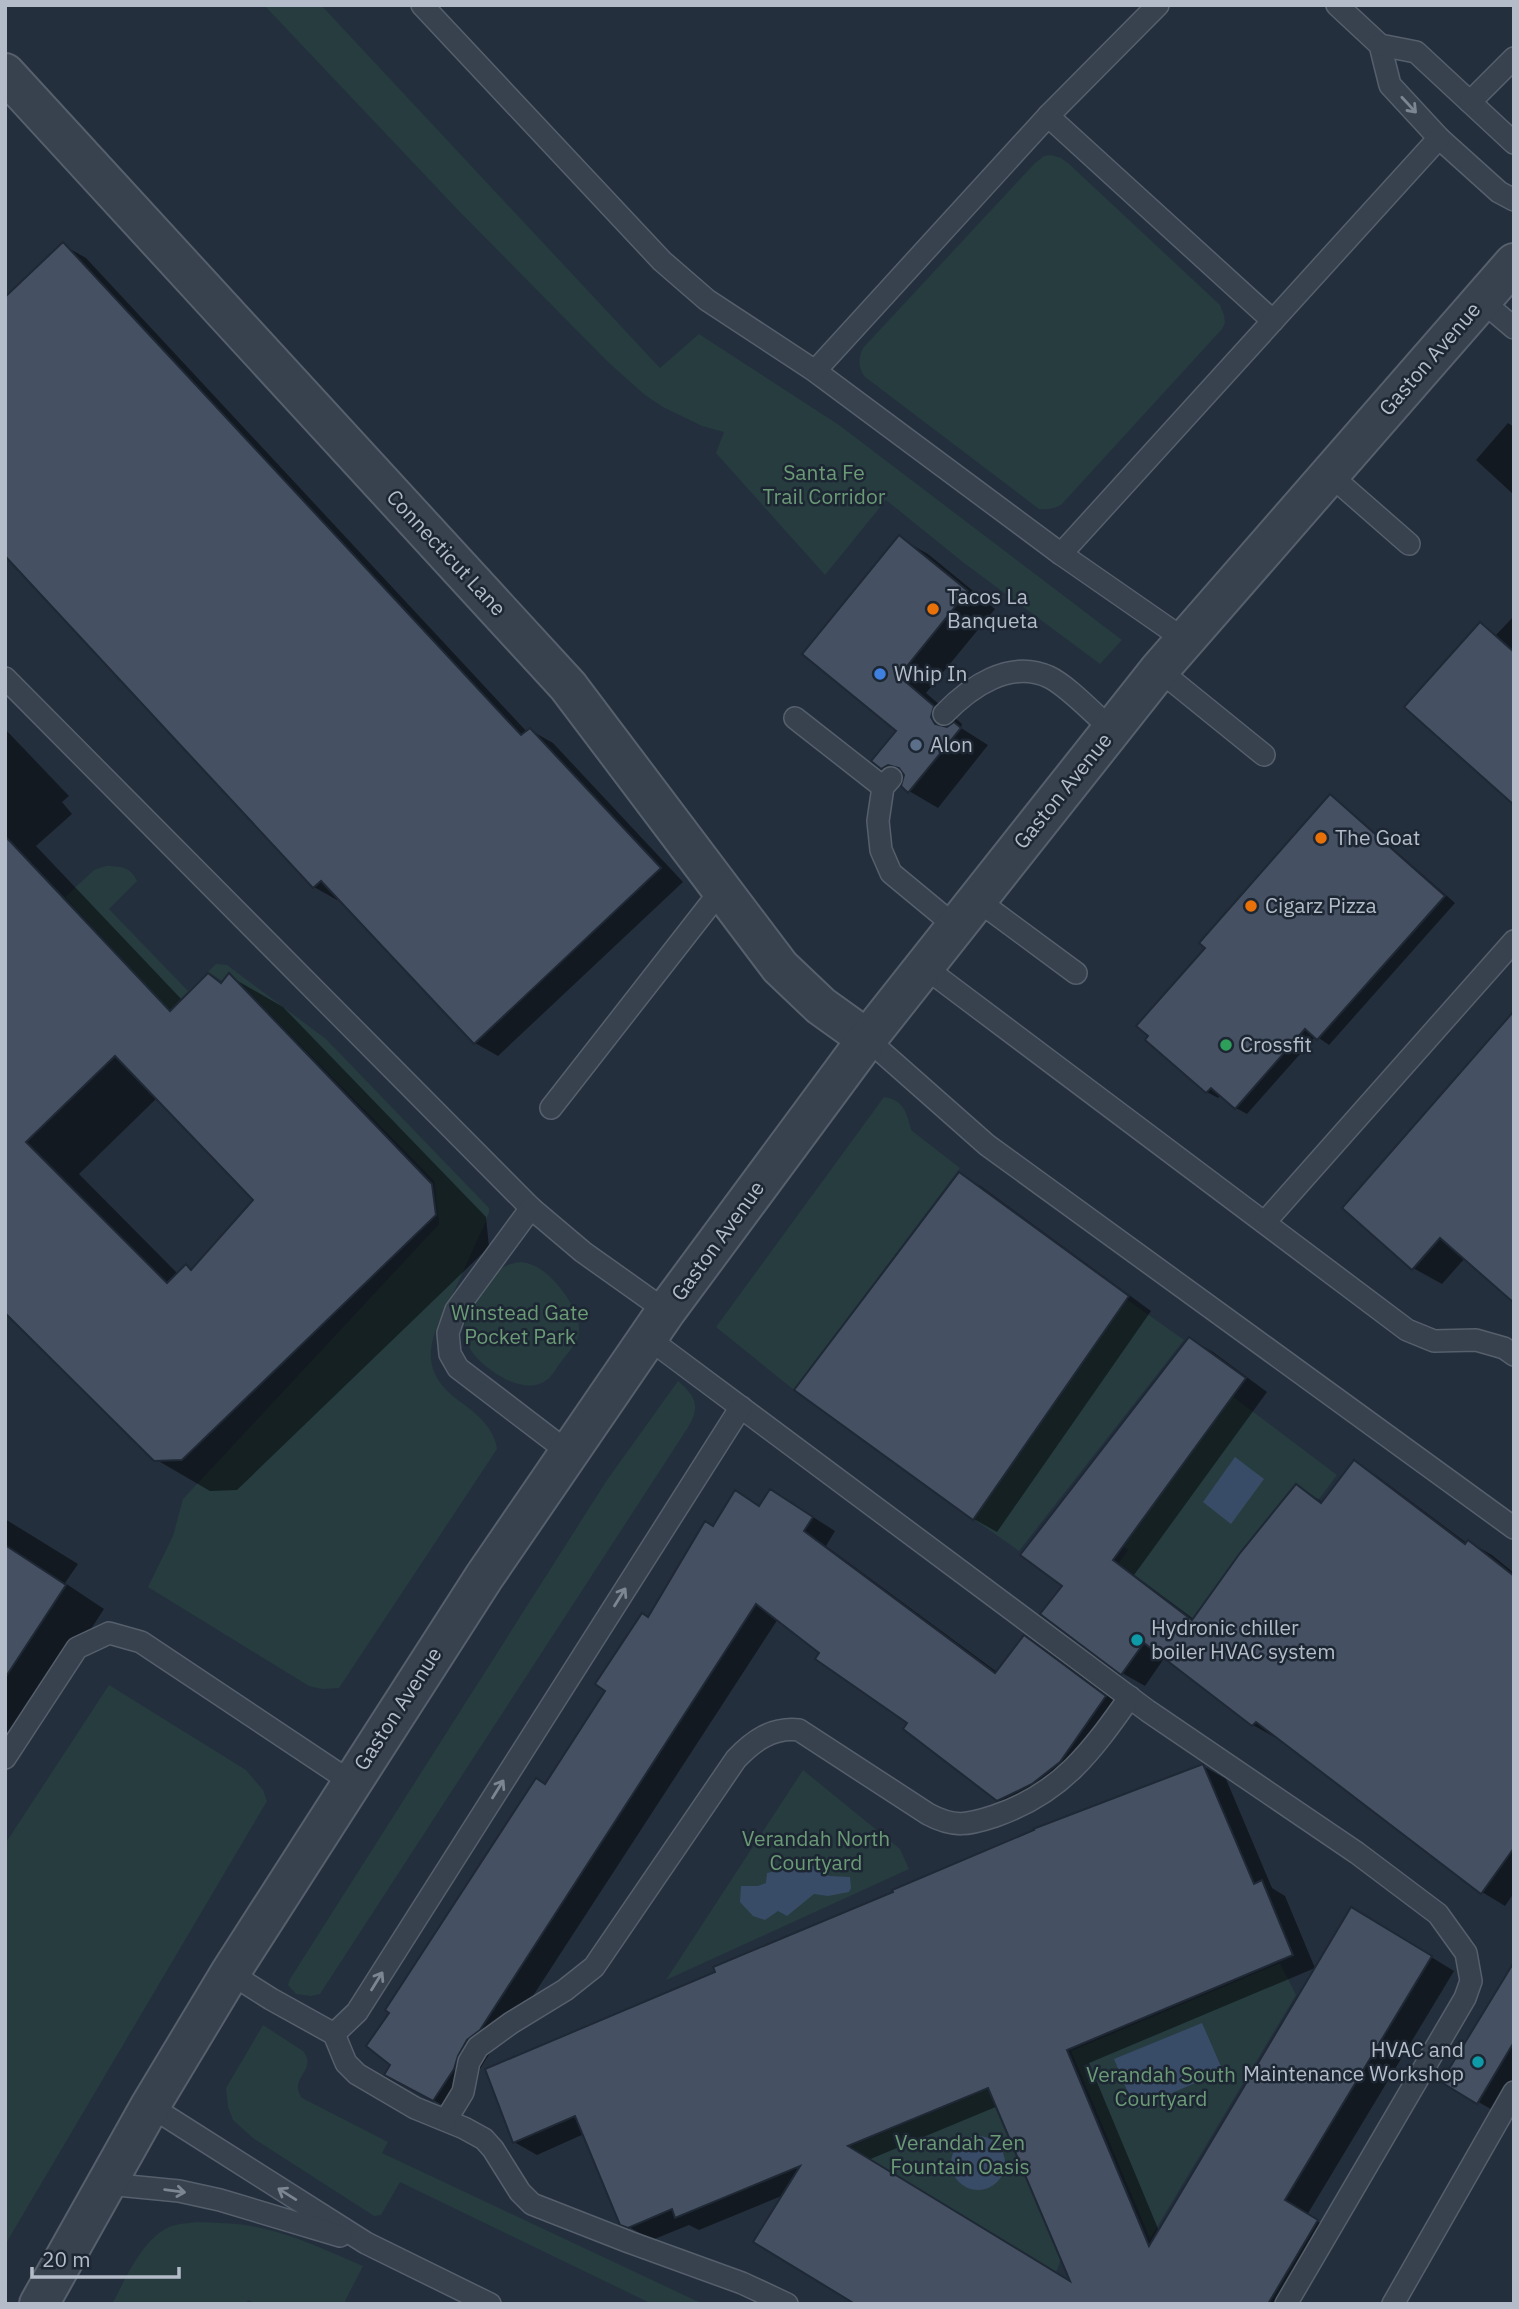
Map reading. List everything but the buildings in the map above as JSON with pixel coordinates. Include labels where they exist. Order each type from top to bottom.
[{"type":"street","name":"Connecticut Lane","points":[[7,78],[568,686],[780,967],[821,1006],[867,1039]]},
{"type":"street","name":"Gaston Avenue","points":[[39,2304],[150,2106],[230,1973],[484,1577],[657,1325],[867,1039],[1159,670],[1514,263]]},
{"type":"lane","points":[[422,5],[662,261],[707,300],[815,371],[1061,554],[1185,640]]},
{"type":"lane","points":[[815,371],[1048,116],[1158,5]]},
{"type":"lane","points":[[1338,5],[1380,46],[1390,85],[1439,138],[1499,192],[1514,200]]},
{"type":"lane","points":[[1380,46],[1416,52],[1514,143]]},
{"type":"lane","points":[[1470,102],[1514,58]]},
{"type":"lane","points":[[1048,116],[1273,321]]},
{"type":"lane","points":[[1061,554],[1439,138]]},
{"type":"lane","points":[[1481,300],[1514,328]]},
{"type":"lane","points":[[1329,474],[1409,544]]},
{"type":"lane","points":[[1159,670],[1264,755]]},
{"type":"lane","points":[[944,714],[959,699],[993,676],[1022,671],[1049,677],[1112,730]]},
{"type":"lane","points":[[5,678],[531,1208],[583,1252],[741,1407],[1130,1697],[1357,1853],[1438,1914],[1466,1952],[1471,1981],[1465,1998],[1286,2304]]},
{"type":"lane","points":[[795,718],[887,783],[878,821],[880,850],[891,873],[1076,973]]},
{"type":"lane","points":[[551,1108],[722,889]]},
{"type":"lane","points":[[1265,1222],[1514,941]]},
{"type":"lane","points":[[923,966],[1407,1330],[1434,1341],[1476,1340],[1504,1348],[1514,1355]]},
{"type":"lane","points":[[867,1039],[996,1152],[1514,1528]]},
{"type":"lane","points":[[531,1208],[456,1310],[448,1333],[450,1354],[458,1368],[568,1452]]},
{"type":"lane","points":[[334,2034],[357,2012],[741,1407]]},
{"type":"lane","points":[[5,1758],[77,1648],[109,1633],[141,1642],[351,1782]]},
{"type":"lane","points":[[446,2120],[463,2092],[469,2062],[478,2047],[594,1968],[736,1759],[759,1739],[774,1731],[799,1730],[939,1820],[964,1825],[1009,1811],[1059,1783],[1097,1743],[1130,1697]]},
{"type":"lane","points":[[230,1973],[334,2034],[346,2063],[357,2074],[415,2108],[484,2139],[520,2192],[532,2204],[742,2283],[786,2304]]},
{"type":"lane","points":[[1393,2304],[1514,2092]]},
{"type":"lane","points":[[150,2106],[366,2243],[490,2304]]},
{"type":"lane","points":[[107,2184],[179,2191],[220,2200],[366,2243]]},
{"type":"green space","name":"Santa Fe Trail Corridor","points":[[264,5],[321,5],[660,368],[699,334],[839,425],[1122,640],[1100,664],[964,563],[886,500],[825,575],[716,453],[724,432],[702,426],[663,407],[609,363],[457,209]]},
{"type":"green space","points":[[1051,155],[1068,163],[1220,305],[1225,323],[1061,505],[1039,509],[865,377],[861,370],[860,355],[863,348],[1035,163],[1044,156]]},
{"type":"green space","points":[[106,866],[125,868],[137,881],[109,909],[188,991],[216,964],[227,965],[326,1039],[489,1208],[484,1226],[435,1333],[431,1362],[446,1389],[489,1429],[497,1449],[339,1688],[322,1689],[309,1686],[148,1587],[173,1536],[183,1499],[439,1224],[434,1181],[229,972],[222,981],[210,973],[170,1011],[65,897],[94,870]]},
{"type":"green space","points":[[884,1097],[900,1104],[911,1130],[960,1168],[794,1390],[716,1327]]},
{"type":"green space","name":"Winstead Gate Pocket Park","points":[[520,1262],[540,1269],[556,1283],[570,1302],[579,1325],[574,1346],[552,1375],[540,1384],[530,1386],[510,1381],[483,1364],[467,1342],[464,1325],[473,1299],[483,1285],[501,1268]]},
{"type":"green space","points":[[1122,1296],[1184,1340],[1019,1551],[968,1515]]},
{"type":"green space","points":[[678,1381],[690,1393],[695,1405],[693,1417],[685,1432],[320,1994],[296,1994],[288,1985],[290,1979],[607,1480]]},
{"type":"green space","points":[[1228,1393],[1337,1475],[1216,1637],[1119,1563],[1128,1550],[1118,1543]]},
{"type":"green space","points":[[109,1685],[246,1770],[263,1790],[267,1801],[5,2245],[5,1844]]},
{"type":"green space","name":"Verandah North Courtyard","points":[[803,1770],[900,1849],[909,1869],[666,1980]]},
{"type":"green space","name":"Verandah South Courtyard","points":[[1280,1963],[1296,1995],[1150,2239],[1071,2051]]},
{"type":"green space","points":[[263,2025],[303,2051],[307,2058],[306,2069],[298,2085],[302,2098],[388,2142],[382,2153],[703,2304],[652,2304],[400,2182],[381,2215],[374,2216],[253,2138],[233,2120],[228,2107],[226,2088]]},
{"type":"green space","name":"Verandah Zen Fountain Oasis","points":[[988,2089],[1027,2180],[1067,2244],[1056,2272],[849,2147]]},
{"type":"green space","points":[[197,2222],[245,2225],[274,2231],[363,2266],[345,2301],[348,2304],[257,2304],[248,2300],[246,2304],[112,2304],[135,2261],[150,2241],[169,2227]]},
{"type":"water","points":[[1235,1457],[1264,1479],[1231,1524],[1203,1502]]},
{"type":"water","points":[[803,1865],[821,1867],[829,1876],[850,1877],[849,1892],[828,1896],[814,1894],[787,1916],[778,1911],[765,1920],[753,1916],[740,1902],[741,1886],[758,1886],[766,1883],[767,1873]]},
{"type":"water","points":[[1202,2023],[1223,2071],[1135,2109],[1114,2059]]},
{"type":"water","points":[[978,2136],[997,2144],[1005,2163],[997,2182],[978,2190],[959,2182],[951,2163],[959,2144]]},
{"type":"place","name":"Tacos La Banqueta","points":[[933,609]]},
{"type":"place","name":"Whip In","points":[[880,674]]},
{"type":"place","name":"Alon","points":[[916,745]]},
{"type":"place","name":"The Goat","points":[[1321,838]]},
{"type":"place","name":"Cigarz Pizza","points":[[1251,906]]},
{"type":"place","name":"Crossfit","points":[[1226,1045]]},
{"type":"place","name":"Hydronic chiller boiler HVAC system","points":[[1137,1640]]},
{"type":"place","name":"HVAC and Maintenance Workshop","points":[[1478,2062]]}]
